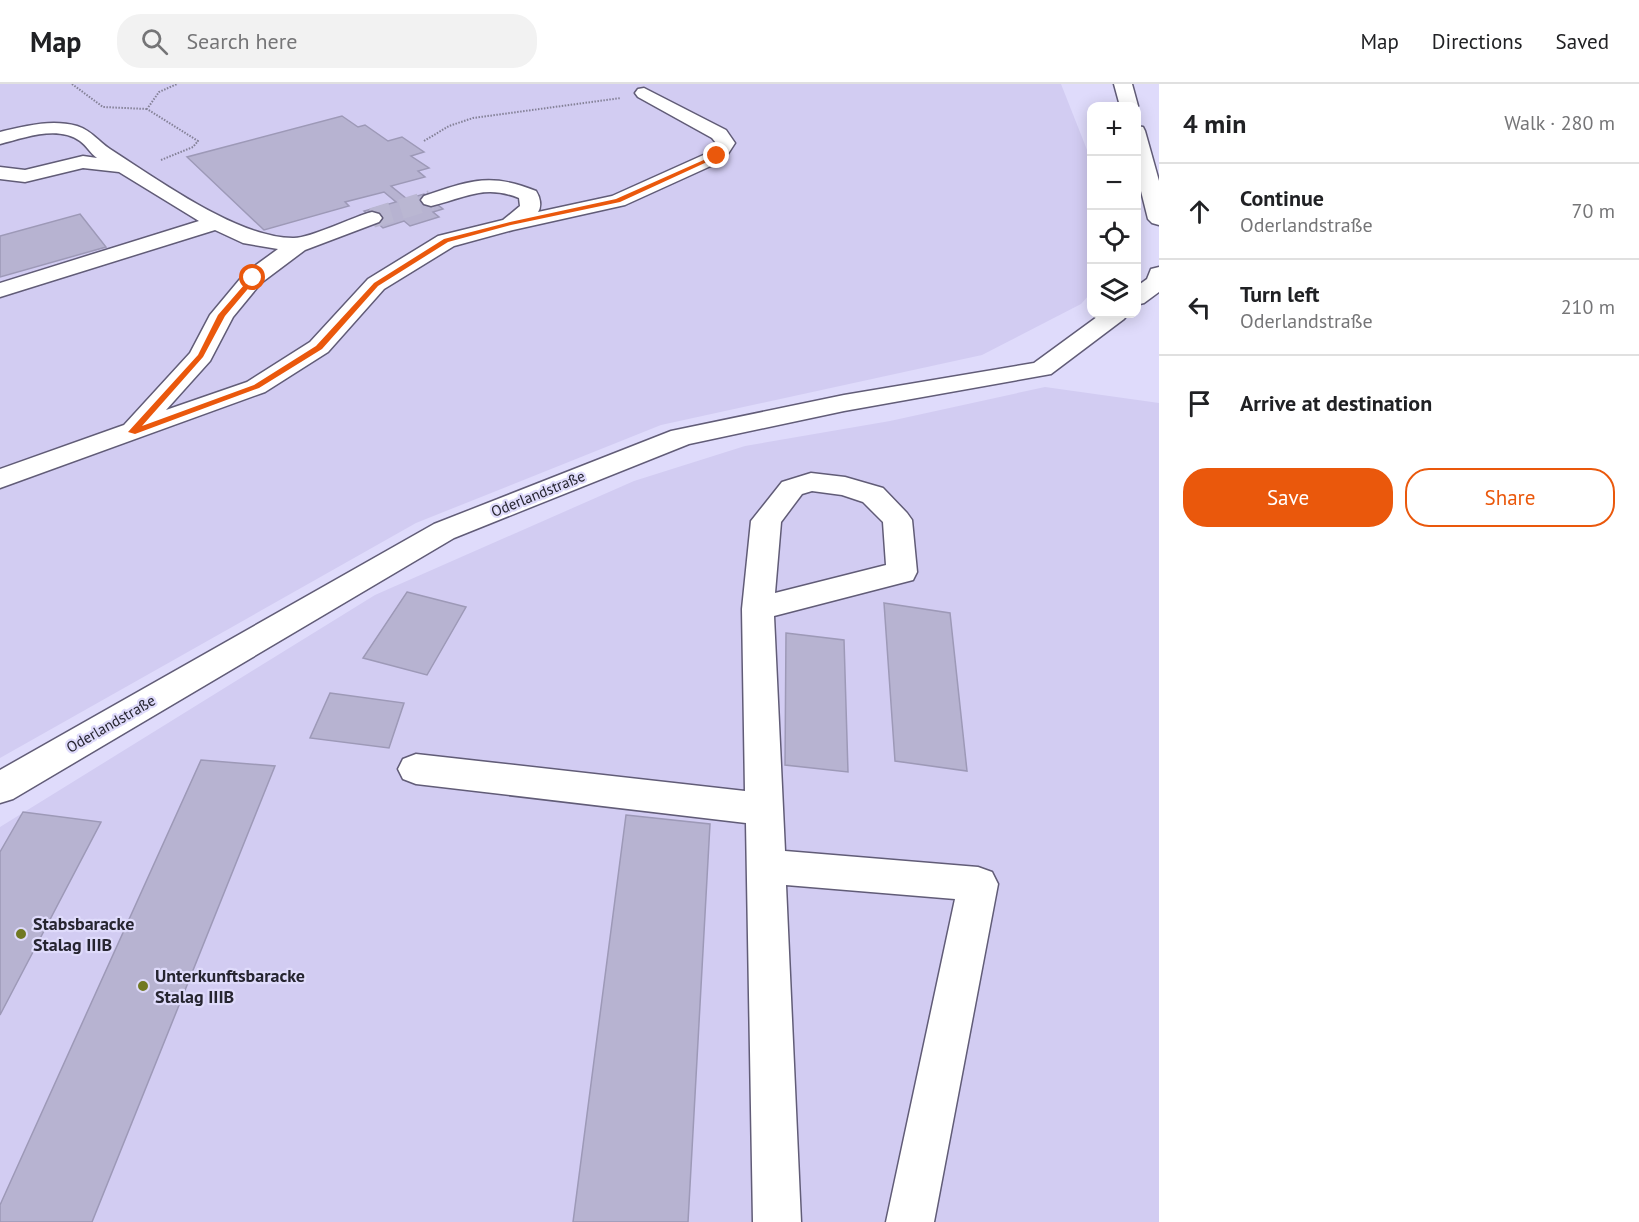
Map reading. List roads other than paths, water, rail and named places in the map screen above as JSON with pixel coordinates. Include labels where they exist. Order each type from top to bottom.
[{"type":"street","points":[[1123,84],[1128,102]]},
{"type":"street","points":[[0,479],[256,387],[319,347],[376,285],[446,241],[510,224],[618,201],[717,156],[726,143],[719,134],[644,93]]},
{"type":"street","points":[[0,138],[40,128],[62,129],[84,135],[100,151],[216,223],[251,238],[297,245]]},
{"type":"street","points":[[1141,147],[1159,219]]},
{"type":"street","points":[[0,182],[83,162],[128,168]]},
{"type":"street","points":[[0,173],[25,176]]},
{"type":"street","points":[[432,200],[482,184],[508,185],[529,195],[530,201],[530,208],[510,224]]},
{"type":"street","points":[[132,432],[201,356],[222,315],[253,278],[297,245],[372,218]]},
{"type":"street","points":[[0,290],[216,223]]},
{"type":"street","points":[[1141,295],[1158,282],[1159,274]]},
{"type":"street","name":"Oderlandstraße","points":[[0,788],[444,531],[681,436],[844,403],[1042,369],[1111,318]]},
{"type":"street","points":[[758,609],[902,572],[897,520],[873,495],[845,486],[811,482],[792,488],[766,521],[758,609],[777,1222]]},
{"type":"street","points":[[416,769],[764,809]]},
{"type":"street","points":[[766,866],[978,884],[910,1222]]},
{"type":"tunnel","points":[[372,218],[431,200]]},
{"type":"place","name":"Stabsbaracke Stalag IIIB","points":[[21,934]]},
{"type":"place","name":"Unterkunftsbaracke Stalag IIIB","points":[[143,986]]}]
